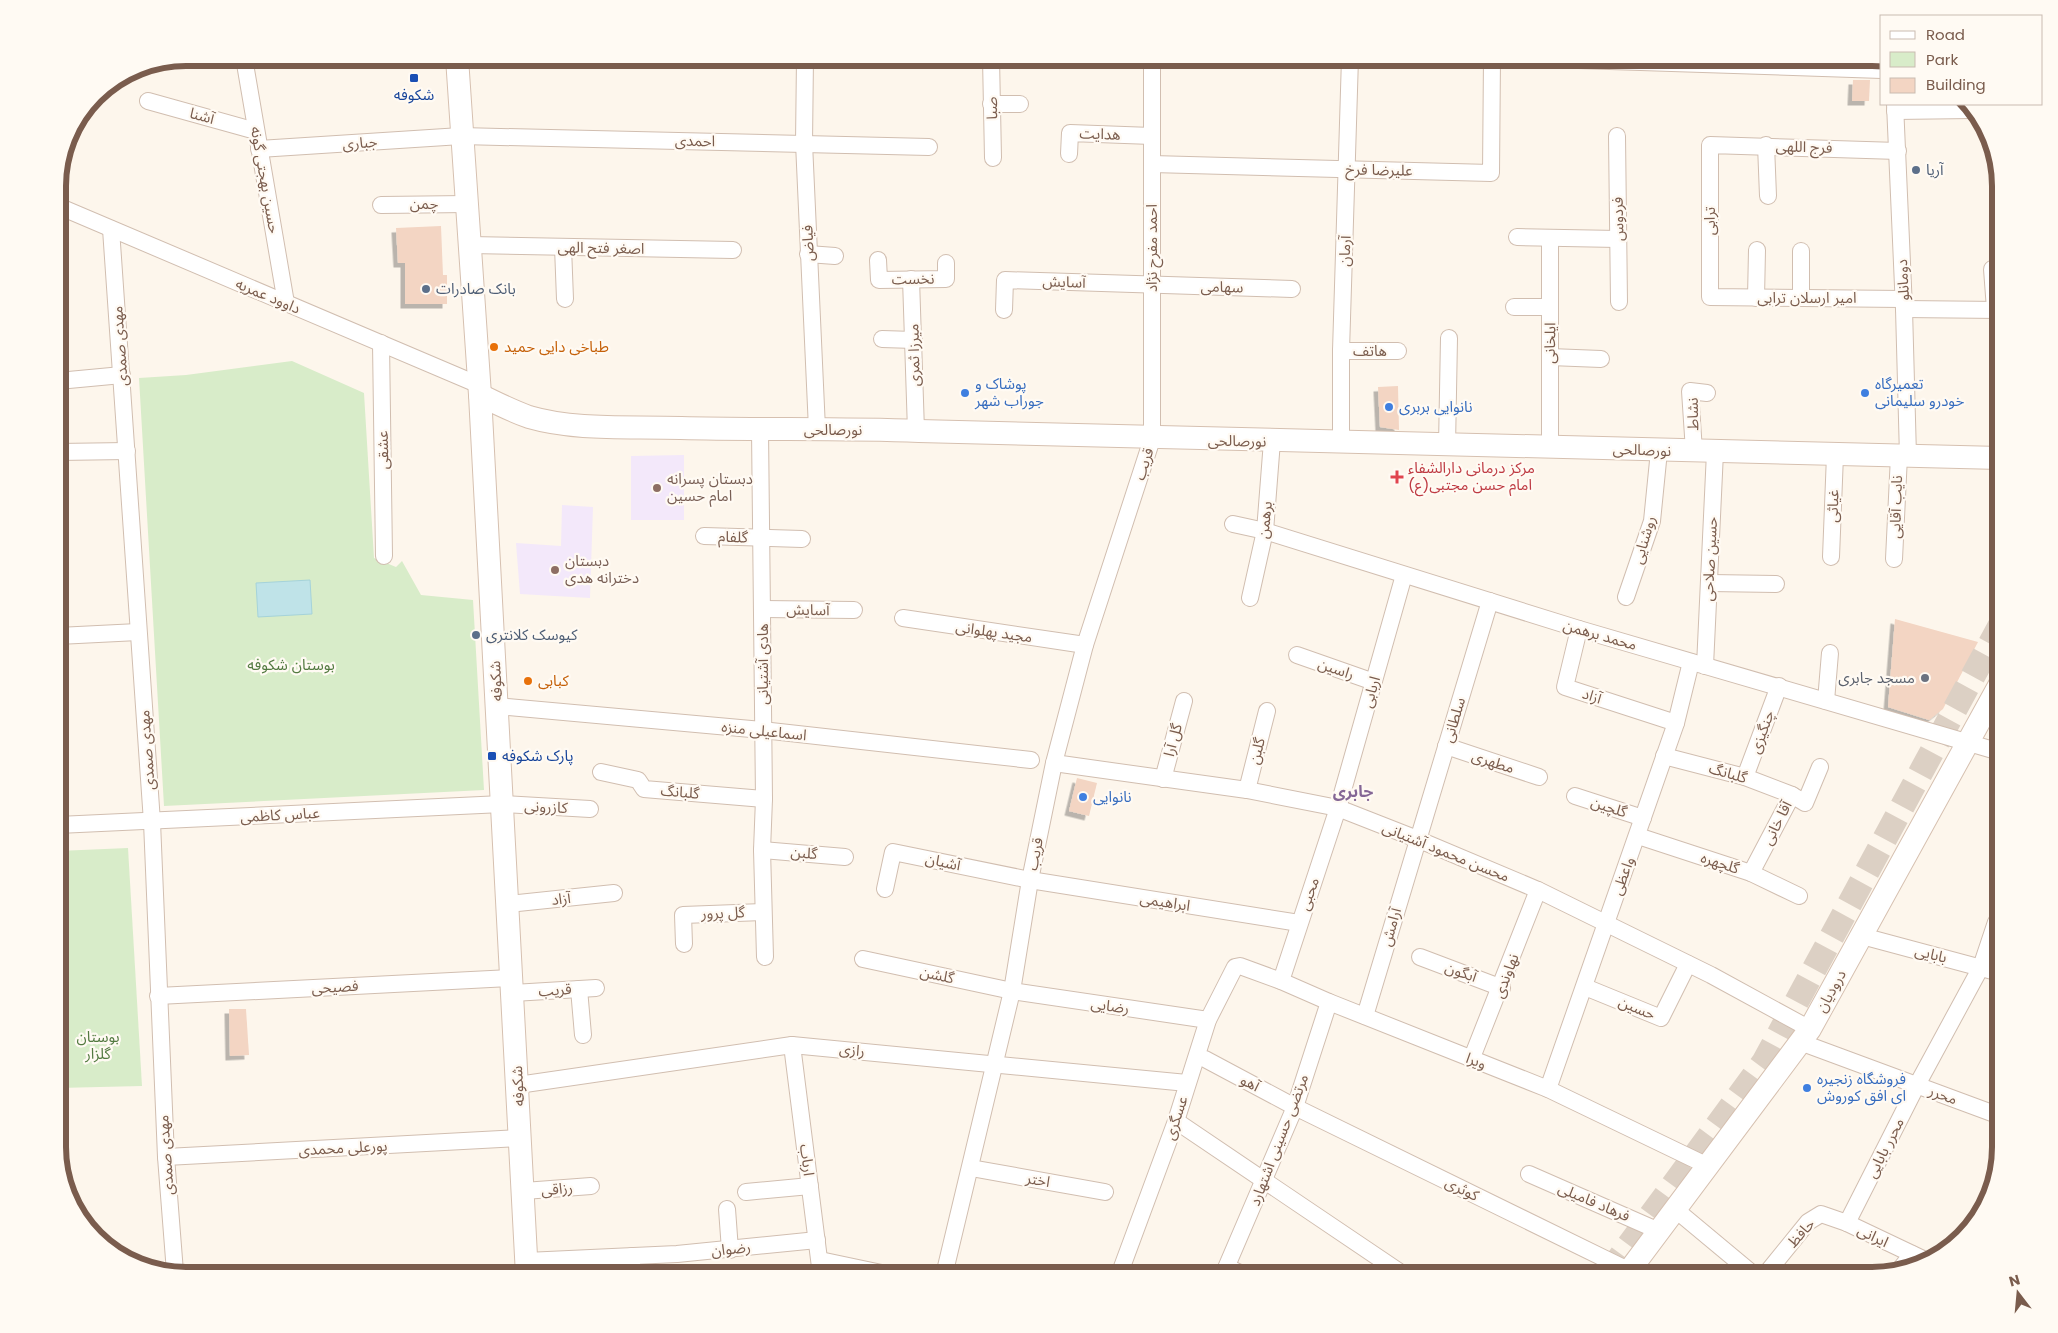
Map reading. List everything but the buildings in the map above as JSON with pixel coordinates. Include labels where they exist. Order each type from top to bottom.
[{"type":"main road","name":"شکوفه","points":[[457,66],[480,390],[524,1191],[526,1267]]},
{"type":"main road","name":"نورصالحی","points":[[480,390],[528,416],[564,424],[760,430],[916,431],[1341,444],[1550,446],[1835,456],[1992,458]]},
{"type":"main road","name":"درودیان","points":[[1633,1267],[1805,1035],[1862,936],[1992,698]]},
{"type":"street","name":"حسین بهجتی گونه","points":[[245,66],[286,303]]},
{"type":"street","name":"فیاض","points":[[805,66],[804,143],[817,429]]},
{"type":"street","name":"صبا","points":[[991,66],[993,158]]},
{"type":"street","name":"احمد مفرح نژاد","points":[[1152,66],[1152,439]]},
{"type":"street","name":"آرمان","points":[[1341,444],[1341,352],[1346,244],[1346,169],[1350,66]]},
{"type":"street","name":"علیرضا فرخ","points":[[1152,164],[1491,173],[1492,66]]},
{"type":"street","points":[[1826,66],[1880,70]]},
{"type":"street","name":"آشنا","points":[[148,101],[256,131]]},
{"type":"street","points":[[991,104],[1020,104]]},
{"type":"street","points":[[1895,107],[1964,110]]},
{"type":"street","name":"دومانلو","points":[[1895,107],[1904,304],[1903,456]]},
{"type":"street","name":"هدایت","points":[[1069,154],[1070,132],[1152,136]]},
{"type":"street","name":"احمدی","points":[[461,136],[929,147]]},
{"type":"street","name":"جباری","points":[[259,149],[461,136]]},
{"type":"street","name":"فردوس","points":[[1617,136],[1619,302]]},
{"type":"street","name":"فرج اللهی","points":[[1710,145],[1898,150]]},
{"type":"street","name":"ترابی","points":[[1710,145],[1710,297]]},
{"type":"street","points":[[1766,145],[1768,196]]},
{"type":"street","name":"چمن","points":[[381,205],[467,204]]},
{"type":"street","name":"داوود عمریه","points":[[67,210],[381,343],[480,390]]},
{"type":"street","name":"مهدی صمدی","points":[[111,229],[152,822],[158,996],[174,1266]]},
{"type":"street","points":[[1517,237],[1618,239]]},
{"type":"street","name":"ایلخانی","points":[[1550,239],[1550,446]]},
{"type":"street","name":"اصغر فتح الهی","points":[[470,245],[733,250]]},
{"type":"street","points":[[563,247],[565,299]]},
{"type":"street","points":[[1756,250],[1756,298]]},
{"type":"street","points":[[1801,251],[1801,298]]},
{"type":"street","points":[[808,254],[835,256]]},
{"type":"street","name":"نخست","points":[[878,260],[879,280],[911,279],[946,271]]},
{"type":"street","name":"میرزا ثمری","points":[[911,279],[916,431]]},
{"type":"street","name":"آسایش","points":[[1004,310],[1005,280],[1152,286]]},
{"type":"street","name":"سهامی","points":[[1152,286],[1292,289]]},
{"type":"street","name":"امیر ارسلان ترابی","points":[[1710,297],[1801,298],[1992,310]]},
{"type":"street","points":[[1514,307],[1550,307]]},
{"type":"street","points":[[1447,446],[1449,338]]},
{"type":"street","points":[[882,339],[914,340]]},
{"type":"street","name":"عشقی","points":[[381,343],[384,556]]},
{"type":"street","name":"هاتف","points":[[1341,352],[1398,351]]},
{"type":"street","points":[[1550,357],[1601,359]]},
{"type":"street","points":[[67,380],[122,375]]},
{"type":"street","name":"نشاط","points":[[1704,452],[1690,391],[1707,392]]},
{"type":"street","name":"هادی آشتیانی","points":[[760,430],[763,538],[762,730],[764,799],[762,850],[765,957]]},
{"type":"street","name":"قریب","points":[[946,1267],[1012,991],[1030,880],[1054,763],[1085,645],[1152,439]]},
{"type":"street","name":"برهمن","points":[[1250,598],[1265,532],[1272,441]]},
{"type":"street","name":"روشنایی","points":[[1626,597],[1652,521],[1659,451]]},
{"type":"street","points":[[67,452],[127,452]]},
{"type":"street","name":"حسین صلاحی","points":[[1698,664],[1710,583],[1704,452]]},
{"type":"street","name":"غیاثی","points":[[1831,557],[1835,456]]},
{"type":"street","name":"نایب آقایی","points":[[1894,559],[1903,456]]},
{"type":"street","name":"محمد برهمن","points":[[1233,524],[1490,600],[1579,629],[1992,750]]},
{"type":"street","name":"گلفام","points":[[704,536],[802,539]]},
{"type":"street","name":"اربابی","points":[[1338,808],[1404,575]]},
{"type":"street","points":[[1710,583],[1776,584]]},
{"type":"street","name":"سلطانی","points":[[1418,839],[1490,600]]},
{"type":"street","name":"آسایش","points":[[763,609],[854,610]]},
{"type":"street","name":"مجید پهلوانی","points":[[903,618],[1085,645]]},
{"type":"street","name":"آزاد","points":[[1579,629],[1565,687],[1676,723]]},
{"type":"street","points":[[67,636],[138,632]]},
{"type":"street","points":[[1826,701],[1830,652]]},
{"type":"street","name":"راسین","points":[[1297,656],[1374,682]]},
{"type":"street","name":"واعظی","points":[[1548,1089],[1698,664]]},
{"type":"street","name":"چنگیزی","points":[[1745,777],[1779,686]]},
{"type":"street","name":"گل آرا","points":[[1163,779],[1184,701]]},
{"type":"street","name":"اسماعیلی منزه","points":[[497,706],[762,730],[1030,760]]},
{"type":"street","name":"گلبن","points":[[1247,790],[1267,712]]},
{"type":"street","name":"مطهری","points":[[1446,746],[1539,777]]},
{"type":"street","name":"گلبانگ","points":[[1664,756],[1745,777],[1792,796]]},
{"type":"street","name":"محسن محمود آشتیانی","points":[[1054,763],[1247,790],[1338,808],[1418,839],[1538,890],[1606,923],[1688,964],[1805,1035]]},
{"type":"street","name":"آقا خانی","points":[[1751,873],[1792,796],[1806,803],[1820,767]]},
{"type":"street","name":"گلبانگ","points":[[601,772],[638,780],[644,789],[764,799]]},
{"type":"street","name":"گلچین","points":[[1575,796],[1643,818]]},
{"type":"street","name":"عباس کاظمی","points":[[67,826],[502,804]]},
{"type":"street","name":"کازرونی","points":[[502,804],[590,809]]},
{"type":"street","name":"محبی","points":[[1281,981],[1338,808]]},
{"type":"street","name":"گلچهره","points":[[1638,836],[1751,873],[1799,896]]},
{"type":"street","name":"آرامش","points":[[1365,1016],[1418,839]]},
{"type":"street","name":"گلبن","points":[[762,850],[846,857]]},
{"type":"street","name":"آشیان","points":[[885,889],[893,852],[1030,880]]},
{"type":"street","name":"ابراهیمی","points":[[1030,880],[1299,923]]},
{"type":"street","name":"نهاوندی","points":[[1471,1060],[1502,988],[1538,890]]},
{"type":"street","name":"آزاد","points":[[508,904],[614,893]]},
{"type":"street","name":"گل پرور","points":[[684,944],[683,915],[763,912]]},
{"type":"street","name":"محرر بابایی","points":[[1847,1223],[1917,1085],[1981,967],[1992,934]]},
{"type":"street","name":"بابایی","points":[[1862,936],[1992,970]]},
{"type":"street","name":"آبگون","points":[[1420,957],[1502,988]]},
{"type":"street","name":"گلشن","points":[[863,959],[1012,991]]},
{"type":"street","name":"حسین","points":[[1585,986],[1661,1018],[1688,964]]},
{"type":"street","name":"ویرا","points":[[1240,966],[1281,981],[1471,1060],[1548,1089],[1708,1166]]},
{"type":"street","name":"عسگری","points":[[1122,1267],[1176,1121],[1208,1020],[1231,970],[1240,966]]},
{"type":"street","name":"قریب","points":[[512,986],[596,988]]},
{"type":"street","name":"فصیحی","points":[[158,996],[512,986]]},
{"type":"street","points":[[579,989],[584,1034]]},
{"type":"street","name":"رضایی","points":[[1012,991],[1208,1020]]},
{"type":"street","name":"مرتضی حسینی اشتهارد","points":[[1227,1267],[1295,1106],[1329,1002]]},
{"type":"street","name":"محرر","points":[[1805,1035],[1917,1085],[1992,1113]]},
{"type":"street","name":"رازی","points":[[518,1085],[792,1045],[1187,1083]]},
{"type":"street","name":"ارباب","points":[[792,1045],[820,1267]]},
{"type":"street","name":"آهو","points":[[1205,1059],[1295,1106]]},
{"type":"street","name":"کوثری","points":[[1295,1106],[1616,1267]]},
{"type":"street","points":[[1176,1121],[1391,1267]]},
{"type":"street","name":"پورعلی محمدی","points":[[166,1157],[521,1138]]},
{"type":"street","name":"اختر","points":[[971,1168],[1105,1192]]},
{"type":"street","name":"فرهاد فامیلی","points":[[1529,1174],[1660,1231]]},
{"type":"street","name":"رزاقی","points":[[524,1191],[591,1186]]},
{"type":"street","points":[[746,1192],[810,1186]]},
{"type":"street","points":[[727,1210],[730,1250]]},
{"type":"street","points":[[1676,1210],[1743,1267]]},
{"type":"street","name":"حافظ","points":[[1772,1267],[1814,1217],[1827,1214],[1847,1223]]},
{"type":"street","name":"ایرانی","points":[[1847,1223],[1918,1258]]},
{"type":"street","name":"رضوان","points":[[535,1267],[632,1256],[730,1250],[817,1240]]},
{"type":"street","points":[[632,1256],[632,1267]]},
{"type":"shaded area","name":"دبستان پسرانه امام حسین","points":[[684,455],[684,520],[631,520],[631,456]]},
{"type":"shaded area","name":"دبستان دخترانه هدی","points":[[562,505],[593,507],[590,598],[520,594],[516,543],[561,546]]},
{"type":"green space","name":"بوستان شکوفه","points":[[292,361],[364,393],[374,558],[396,567],[402,561],[421,595],[473,600],[484,790],[164,806],[139,378],[186,375]]},
{"type":"green space","name":"بوستان گلزار","points":[[128,848],[142,1086],[67,1088],[67,851]]},
{"type":"water","points":[[310,580],[312,614],[258,617],[256,583]]},
{"type":"tunnel","points":[[1613,1267],[1764,1062],[1992,641]]},
{"type":"place","name":"شکوفه","points":[[414,78]]},
{"type":"place","name":"آریا","points":[[1916,170]]},
{"type":"place","name":"بانک صادرات","points":[[426,289]]},
{"type":"place","name":"طباخی دایی حمید","points":[[494,347]]},
{"type":"place","name":"پوشاک و جوراب شهر","points":[[965,393]]},
{"type":"place","name":"تعمیرگاه خودرو سلیمانی","points":[[1865,393]]},
{"type":"place","name":"نانوایی بربری","points":[[1389,407]]},
{"type":"place","name":"مرکز درمانی دارالشفاء امام حسن مجتبی(ع)","points":[[1397,477]]},
{"type":"place","name":"دبستان پسرانه امام حسین","points":[[657,488]]},
{"type":"place","name":"دبستان دخترانه هدی","points":[[555,570]]},
{"type":"place","name":"کیوسک کلانتری","points":[[476,635]]},
{"type":"place","name":"مسجد جابری","points":[[1925,678]]},
{"type":"place","name":"کبابی","points":[[528,681]]},
{"type":"place","name":"پارک شکوفه","points":[[492,756]]},
{"type":"place","name":"نانوایی","points":[[1083,797]]},
{"type":"place","name":"فروشگاه زنجیره ای افق کوروش","points":[[1807,1088]]},
{"type":"district","name":"جابری","points":[[1353,791]]}]
